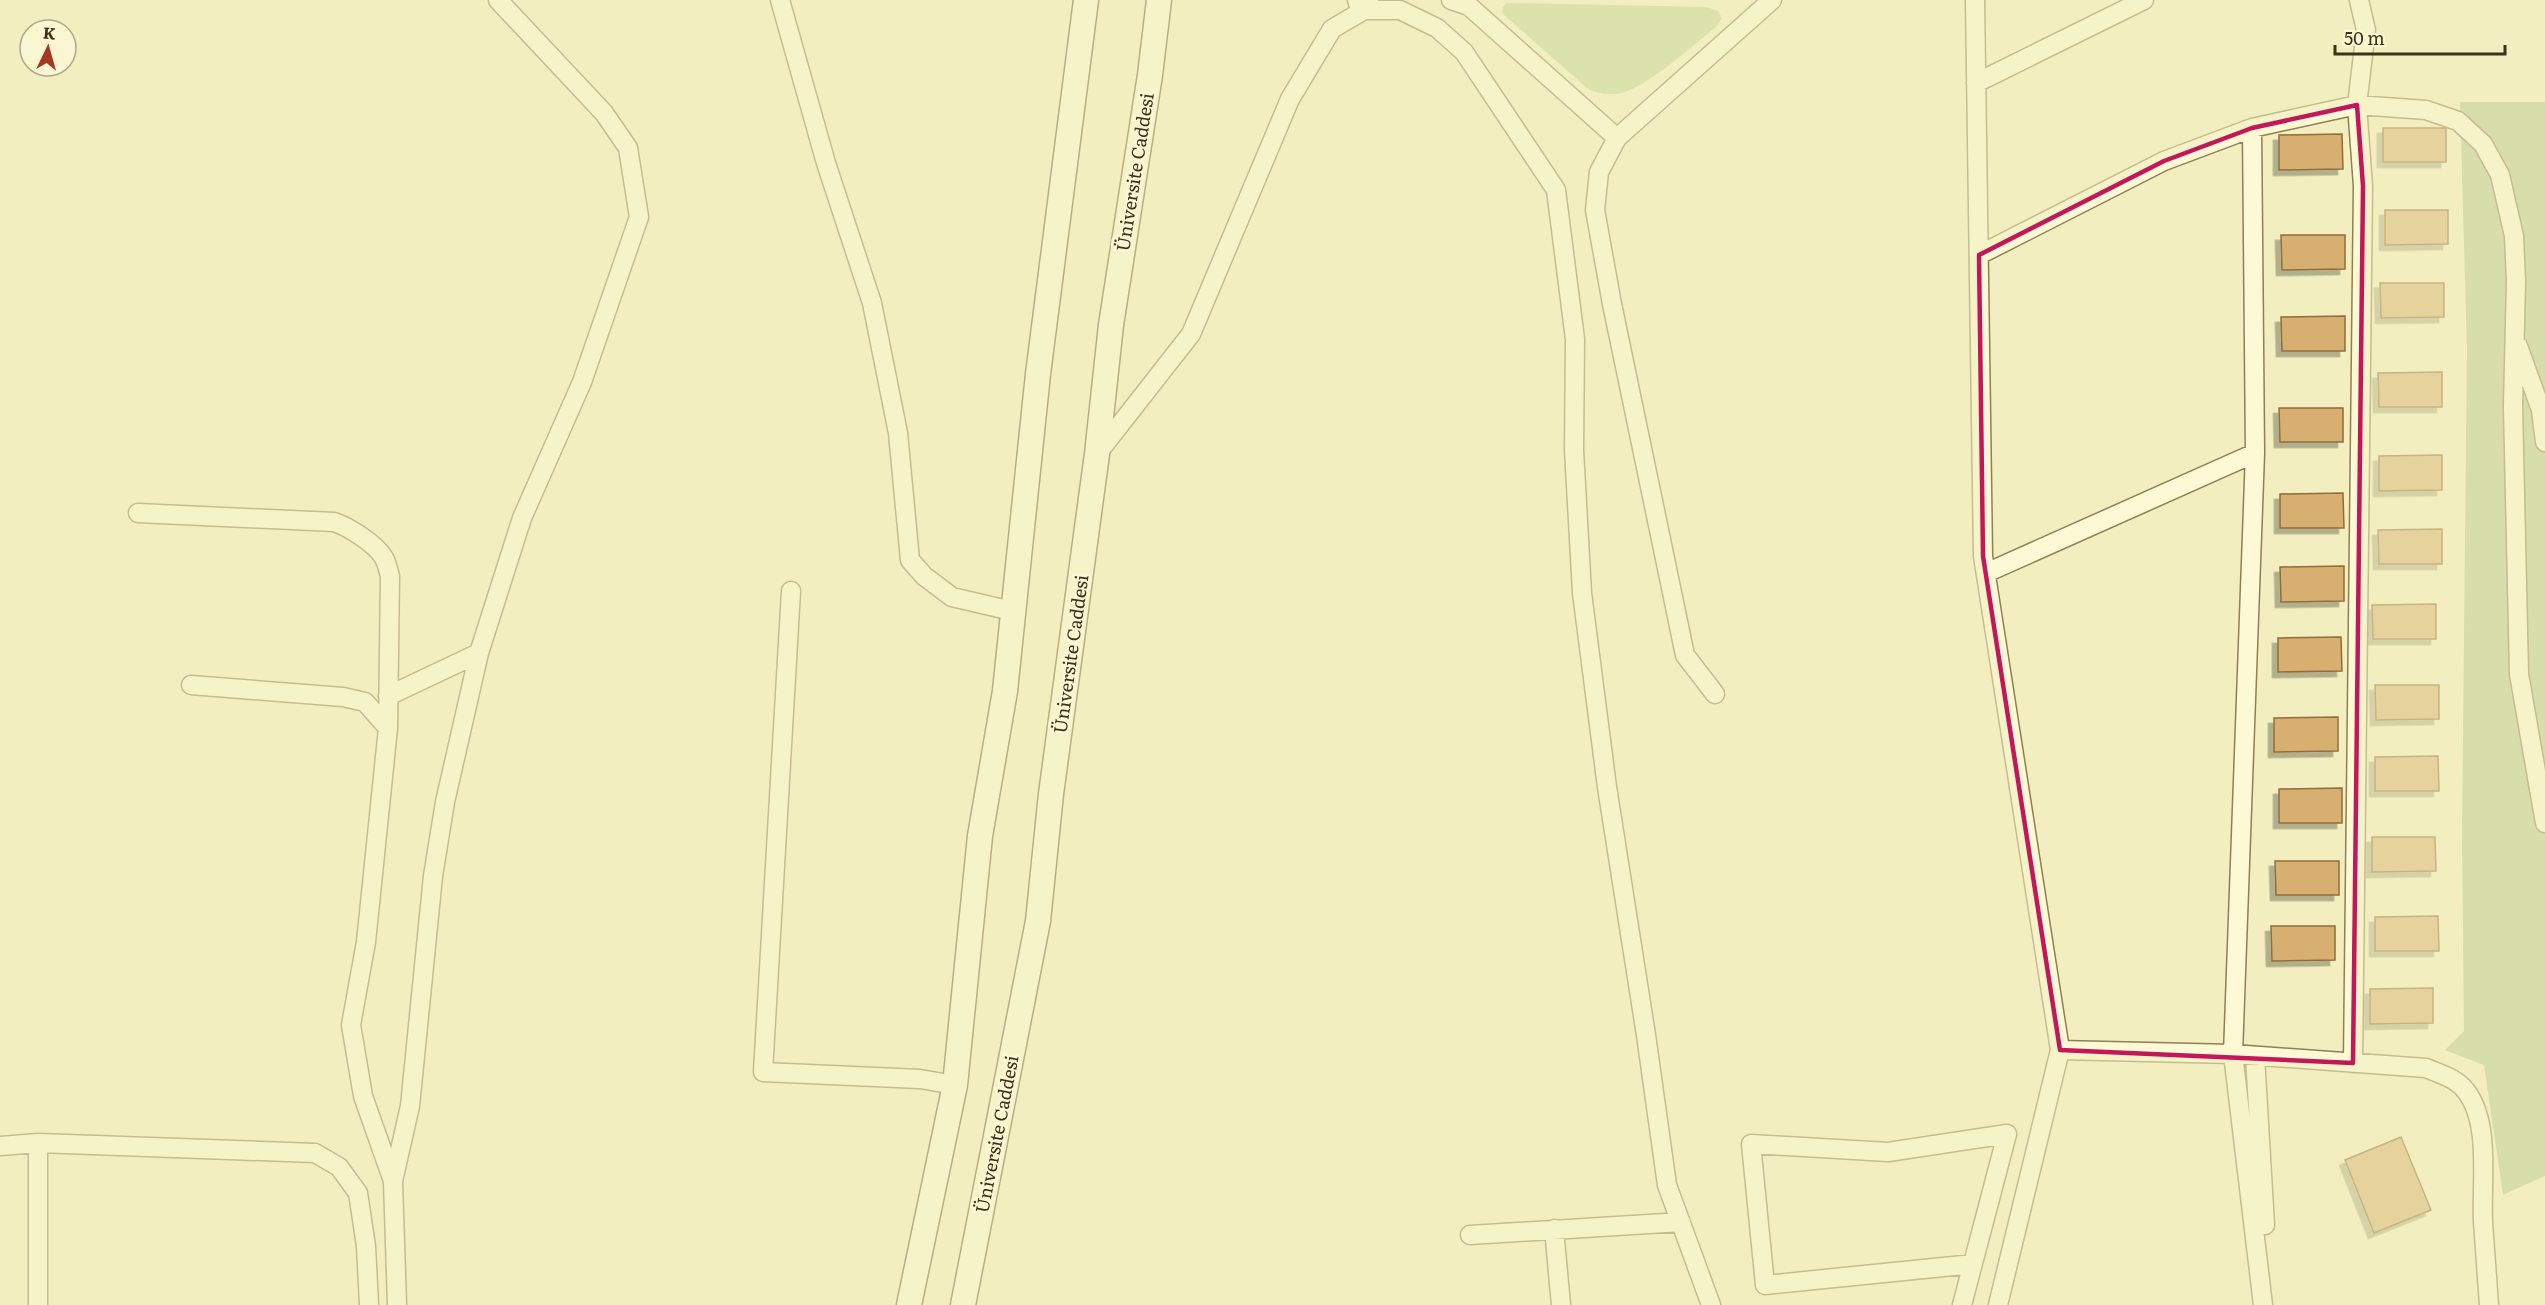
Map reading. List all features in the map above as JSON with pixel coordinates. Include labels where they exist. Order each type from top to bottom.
[{"type":"main road","points":[[909,1305],[955,1085],[980,836],[1005,691],[1038,374],[1086,0]]},
{"type":"main road","name":"Üniversite Caddesi","points":[[963,1305],[1038,921],[1111,325],[1150,75],[1159,0]]},
{"type":"street","points":[[397,1305],[393,1181],[410,1106],[438,844],[445,802],[479,653],[522,518],[582,382],[639,217],[628,148],[604,113],[498,0]]},
{"type":"street","points":[[780,0],[826,163],[872,303],[898,433],[910,560],[924,576],[952,597],[1012,611]]},
{"type":"street","points":[[1097,454],[1191,334],[1290,99],[1332,29],[1358,5],[1384,0]]},
{"type":"street","points":[[1451,0],[1469,6],[1617,138]]},
{"type":"street","points":[[1715,694],[1685,655],[1612,304],[1595,210],[1599,172],[1617,138],[1772,0]]},
{"type":"street","points":[[1975,0],[1983,545],[2060,1050],[1998,1305]]},
{"type":"street","points":[[1976,83],[2144,0]]},
{"type":"street","points":[[2353,1063],[2363,186],[2357,105],[2366,30],[2359,0]]},
{"type":"street","points":[[1358,5],[1400,10],[1437,28],[1464,52],[1556,190],[1575,339],[1574,450],[1583,605],[1607,787],[1667,1185],[1712,1305]]},
{"type":"street","points":[[1978,255],[2164,161],[2252,128],[2357,105],[2426,110],[2458,121],[2483,144],[2500,175],[2514,236],[2516,281],[2513,406],[2519,674],[2545,823]]},
{"type":"street","points":[[2252,128],[2255,453],[2233,1054],[2263,1305]]},
{"type":"street","points":[[2515,335],[2541,410],[2545,442]]},
{"type":"street","points":[[1986,573],[2255,453]]},
{"type":"street","points":[[138,513],[334,522],[349,527],[384,557],[390,576],[392,622],[388,728],[366,942],[351,1025],[363,1096],[393,1181]]},
{"type":"street","points":[[791,591],[763,1072],[920,1079],[955,1085]]},
{"type":"street","points":[[388,696],[479,653]]},
{"type":"street","points":[[191,685],[343,697],[365,702],[388,728]]},
{"type":"street","points":[[2060,1050],[2233,1054],[2426,1068],[2451,1078],[2465,1090],[2477,1110],[2483,1149],[2483,1220],[2489,1305]]},
{"type":"street","points":[[2255,1056],[2270,1305]]},
{"type":"street","points":[[1962,1305],[2007,1134],[1888,1152],[1751,1144],[1765,1285],[1972,1264]]},
{"type":"street","points":[[0,1146],[38,1143],[315,1153],[339,1167],[358,1193],[366,1246],[369,1305]]},
{"type":"street","points":[[38,1143],[38,1305]]},
{"type":"street","points":[[1470,1235],[1681,1222]]},
{"type":"street","points":[[1554,1229],[1561,1305]]},
{"type":"highlighted area","points":[[2357,105],[2363,186],[2353,1063],[2060,1050],[1983,556],[1979,255],[2164,161],[2252,128]]},
{"type":"green space","points":[[1506,3],[1707,7],[1718,11],[1722,18],[1717,26],[1654,76],[1627,91],[1608,94],[1588,89],[1503,14],[1502,9]]},
{"type":"green space","points":[[2460,102],[2545,102],[2545,1176],[2503,1195],[2484,1065],[2445,1050],[2464,1031],[2462,834],[2467,350]]},
{"type":"building","points":[[2383,128],[2446,128],[2446,162],[2383,162]]},
{"type":"building","points":[[2342,134],[2343,169],[2279,170],[2279,135]]},
{"type":"building","points":[[2385,210],[2448,210],[2448,244],[2385,245]]},
{"type":"building","points":[[2281,235],[2345,235],[2345,269],[2282,270]]},
{"type":"building","points":[[2380,283],[2444,283],[2444,317],[2381,318]]},
{"type":"building","points":[[2345,316],[2345,351],[2282,351],[2281,317]]},
{"type":"building","points":[[2442,372],[2442,407],[2379,407],[2378,373]]},
{"type":"building","points":[[2279,408],[2343,408],[2343,442],[2280,442]]},
{"type":"building","points":[[2442,455],[2442,490],[2379,491],[2379,456]]},
{"type":"building","points":[[2343,493],[2344,528],[2280,528],[2280,494]]},
{"type":"building","points":[[2442,529],[2442,564],[2379,564],[2378,530]]},
{"type":"building","points":[[2344,566],[2344,601],[2281,602],[2280,567]]},
{"type":"building","points":[[2436,604],[2436,639],[2373,639],[2372,605]]},
{"type":"building","points":[[2341,637],[2342,671],[2278,672],[2278,638]]},
{"type":"building","points":[[2375,685],[2439,685],[2439,719],[2376,720]]},
{"type":"building","points":[[2338,717],[2338,751],[2274,752],[2274,718]]},
{"type":"building","points":[[2438,756],[2439,791],[2375,791],[2375,757]]},
{"type":"building","points":[[2342,788],[2342,823],[2279,823],[2279,789]]},
{"type":"building","points":[[2372,837],[2435,837],[2436,871],[2372,872]]},
{"type":"building","points":[[2275,861],[2339,861],[2339,895],[2276,895]]},
{"type":"building","points":[[2438,916],[2439,951],[2375,951],[2375,917]]},
{"type":"building","points":[[2271,926],[2335,926],[2335,960],[2272,961]]},
{"type":"building","points":[[2433,988],[2433,1023],[2370,1024],[2370,989]]},
{"type":"building","points":[[2401,1137],[2431,1210],[2374,1233],[2345,1160]]}]
